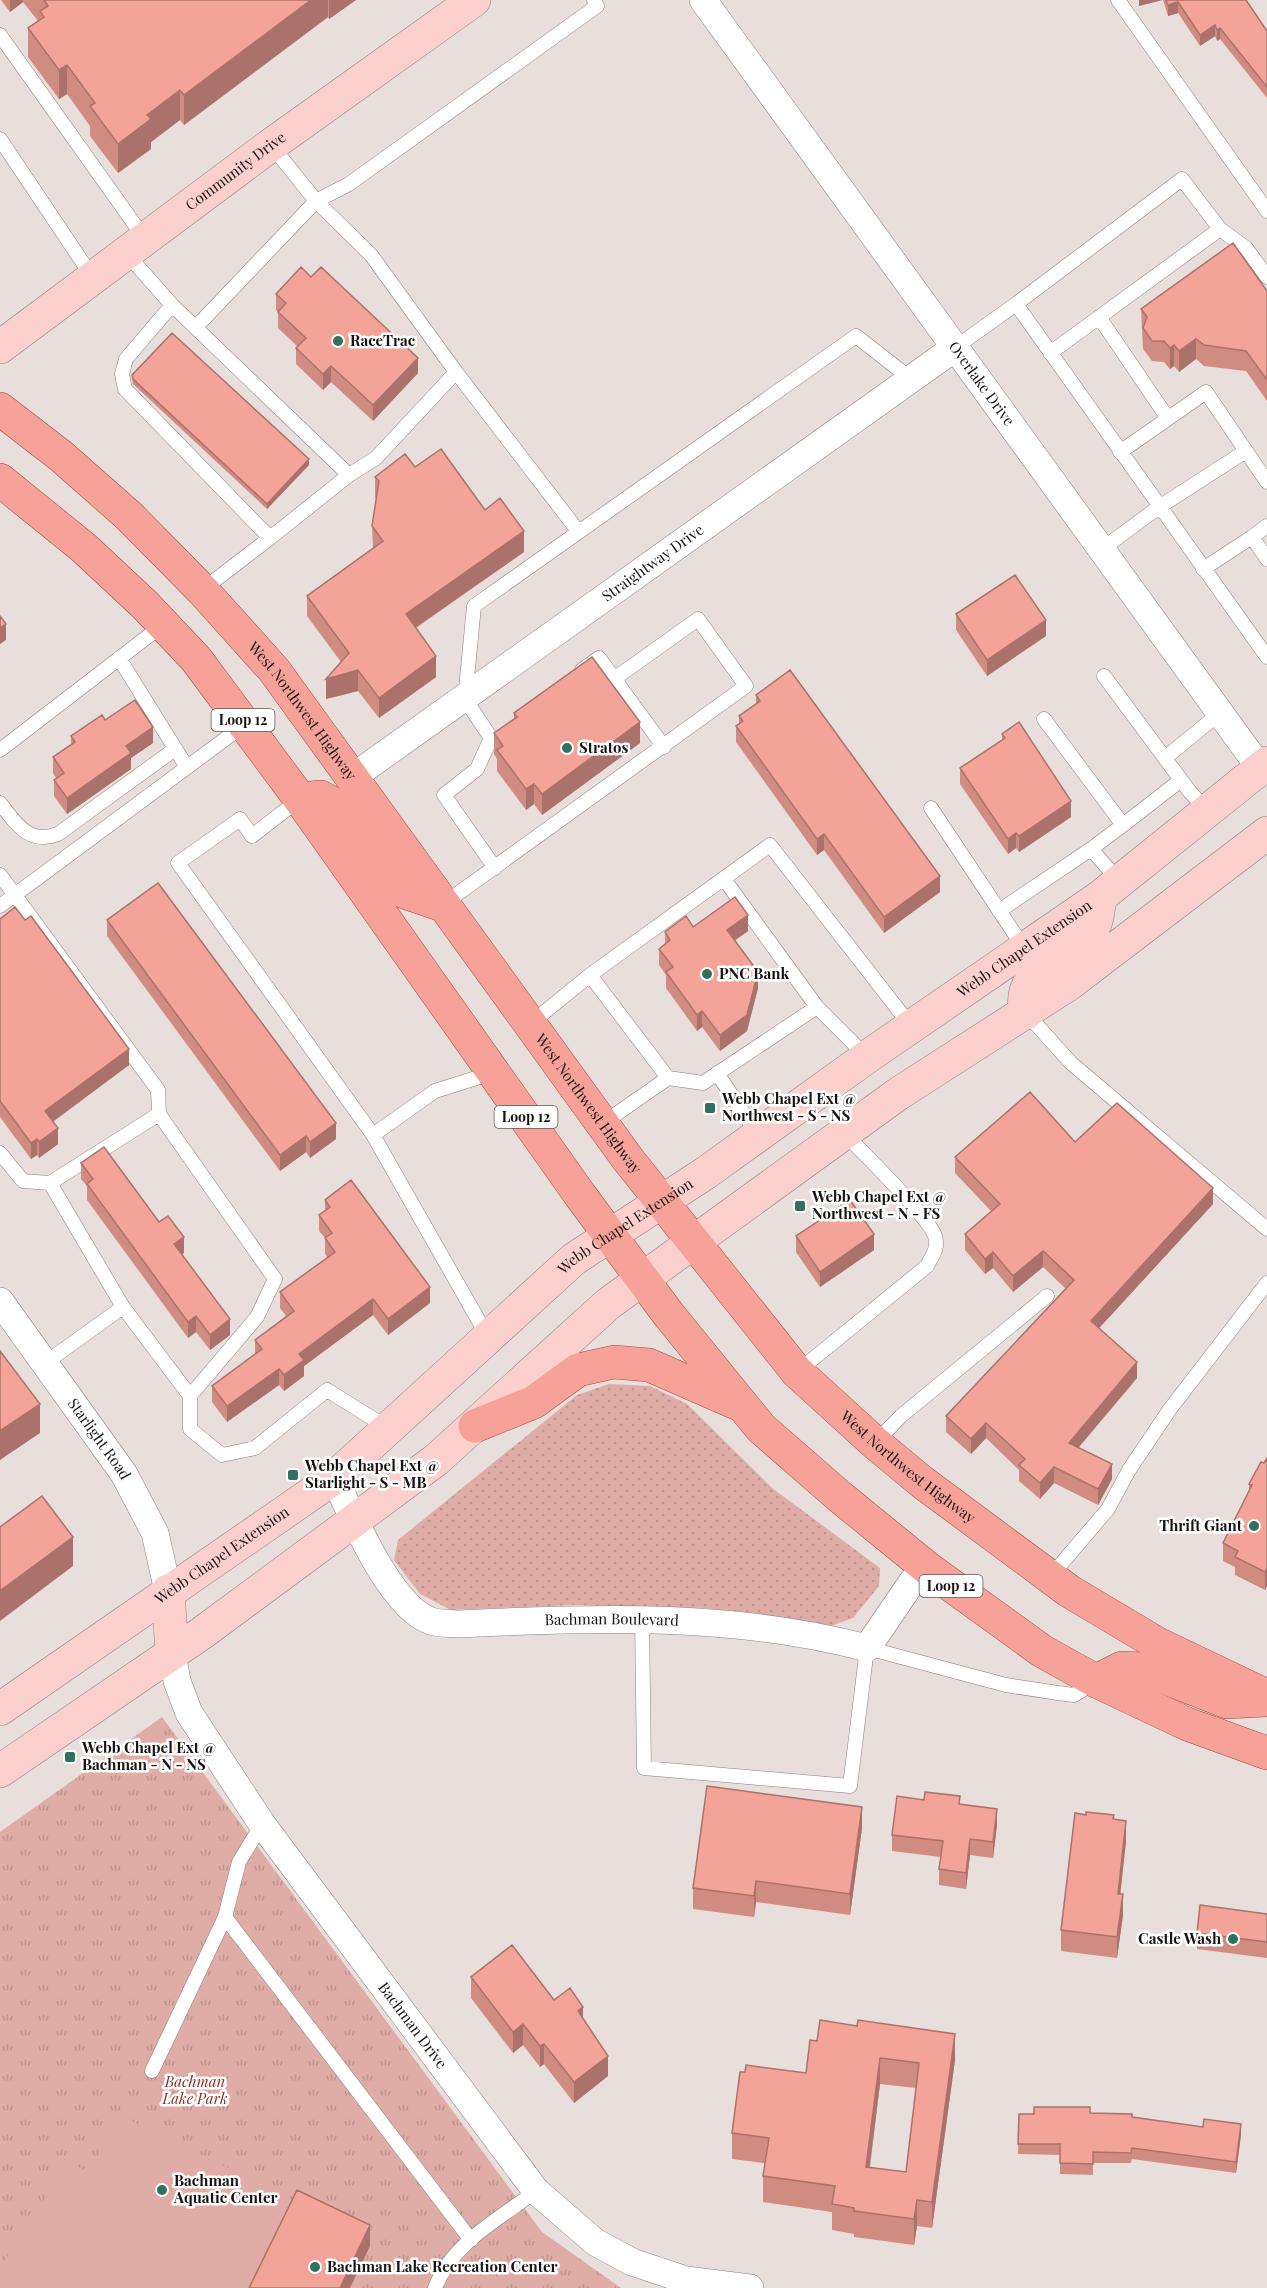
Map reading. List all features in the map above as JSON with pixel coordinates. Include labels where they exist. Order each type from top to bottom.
[{"type":"main road","name":"Community Drive","points":[[0,347],[472,0]]},
{"type":"main road","name":"West Northwest Highway","points":[[0,409],[62,456],[121,508],[202,590],[274,670],[350,779],[602,1124],[797,1372],[875,1443],[974,1523],[1050,1577],[1158,1644],[1267,1698]]},
{"type":"main road","name":"Loop 12","points":[[0,480],[84,548],[164,624],[196,659],[246,723],[642,1279],[761,1428],[926,1567],[1042,1652],[1096,1682],[1187,1724],[1267,1753]]},
{"type":"main road","name":"Webb Chapel Extension","points":[[0,1708],[334,1478],[574,1259],[662,1202],[1110,889],[1208,811],[1265,770]]},
{"type":"main road","points":[[300,799],[321,797],[339,807],[404,892],[442,905]]},
{"type":"main road","points":[[0,1771],[172,1653],[436,1460],[608,1304],[843,1132],[1069,984],[1267,833]]},
{"type":"main road","points":[[1026,1013],[1023,1003],[1030,980],[1077,944],[1095,925],[1110,889]]},
{"type":"main road","points":[[475,1426],[534,1402],[578,1370],[614,1362],[650,1365],[744,1407]]},
{"type":"main road","points":[[168,1591],[172,1653]]},
{"type":"main road","points":[[1096,1682],[1122,1668],[1143,1669],[1227,1702],[1267,1698]]},
{"type":"street","name":"Overlake Drive","points":[[703,0],[1220,713],[1265,770]]},
{"type":"street","name":"Straightway Drive","points":[[350,779],[956,347]]},
{"type":"street","name":"Starlight Road","points":[[0,1301],[129,1484],[155,1533],[168,1591]]},
{"type":"street","name":"Bachman Boulevard","points":[[334,1478],[374,1558],[407,1606],[432,1622],[459,1624],[642,1618],[736,1624],[827,1638],[867,1648]]},
{"type":"street","points":[[867,1648],[912,1582],[926,1567]]},
{"type":"street","name":"Bachman Drive","points":[[172,1653],[177,1681],[189,1713],[262,1824],[536,2191],[595,2242],[655,2275],[750,2288]]},
{"type":"lane","points":[[196,327],[316,201],[349,184],[597,6],[594,0]]},
{"type":"lane","points":[[1118,0],[1267,211]]},
{"type":"lane","points":[[0,35],[172,305],[349,475]]},
{"type":"lane","points":[[0,140],[93,278]]},
{"type":"lane","points":[[272,145],[316,201],[371,255],[456,372],[578,531]]},
{"type":"lane","points":[[956,347],[1182,178],[1220,229],[1246,248],[1267,277]]},
{"type":"lane","points":[[1050,353],[1220,229]]},
{"type":"lane","points":[[1016,304],[1267,657]]},
{"type":"lane","points":[[172,305],[126,359],[122,374],[125,389],[270,538]]},
{"type":"lane","points":[[1099,317],[1167,417]]},
{"type":"lane","points":[[495,868],[444,795],[477,769],[495,734],[465,699],[474,606],[856,336],[911,379]]},
{"type":"lane","points":[[202,590],[349,475],[376,458],[456,372]]},
{"type":"lane","points":[[1120,452],[1167,417],[1206,392],[1267,482]]},
{"type":"lane","points":[[1102,549],[1159,507],[1246,451]]},
{"type":"lane","points":[[1203,569],[1267,526]]},
{"type":"lane","points":[[1252,537],[1267,559]]},
{"type":"lane","points":[[442,905],[746,687],[698,619],[614,679]]},
{"type":"lane","points":[[0,750],[164,624]]},
{"type":"lane","points":[[119,658],[186,766]]},
{"type":"lane","points":[[572,678],[599,658],[664,747]]},
{"type":"lane","points":[[1104,676],[1181,780],[1208,811]]},
{"type":"lane","points":[[1165,758],[1220,713]]},
{"type":"lane","points":[[1044,718],[1123,825]]},
{"type":"lane","points":[[0,906],[246,723]]},
{"type":"lane","points":[[0,803],[20,829],[39,838],[49,838],[58,834],[175,749]]},
{"type":"lane","points":[[999,911],[1091,849],[1181,780]]},
{"type":"lane","points":[[300,799],[252,836],[240,819],[178,863],[373,1135],[488,1337]]},
{"type":"lane","points":[[931,808],[1024,948]]},
{"type":"lane","points":[[530,1024],[590,975],[770,845],[911,1026]]},
{"type":"lane","points":[[1091,849],[1110,889]]},
{"type":"lane","points":[[0,875],[158,1090],[159,1114],[275,1279],[257,1317],[190,1396]]},
{"type":"lane","points":[[724,879],[817,1007],[867,1057]]},
{"type":"lane","points":[[590,975],[668,1078]]},
{"type":"lane","points":[[602,1124],[668,1078],[703,1083],[817,1007]]},
{"type":"lane","points":[[1026,1013],[1071,1063],[1267,1229]]},
{"type":"lane","points":[[373,1135],[435,1091],[494,1073]]},
{"type":"lane","points":[[717,1073],[758,1135]]},
{"type":"lane","points":[[0,1153],[23,1181],[50,1184],[159,1114]]},
{"type":"lane","points":[[797,1372],[927,1266],[937,1248],[935,1235],[923,1219],[843,1132]]},
{"type":"lane","points":[[50,1184],[123,1307],[190,1396],[190,1429],[222,1455],[255,1448],[327,1390],[388,1428]]},
{"type":"lane","points":[[1050,1577],[1108,1509],[1129,1470],[1170,1409],[1267,1283]]},
{"type":"lane","points":[[875,1443],[902,1416],[1047,1296]]},
{"type":"lane","points":[[45,1364],[123,1307]]},
{"type":"lane","points":[[642,1618],[644,1768],[850,1786],[867,1648],[1006,1685],[1058,1693],[1074,1695],[1096,1682]]},
{"type":"lane","points":[[152,2071],[225,1917],[239,1862],[262,1824]]},
{"type":"lane","points":[[225,1917],[471,2240]]},
{"type":"lane","points":[[435,2288],[450,2258],[536,2191]]},
{"type":"green space","points":[[609,1384],[650,1386],[687,1404],[772,1488],[880,1568],[879,1586],[853,1618],[831,1626],[705,1608],[573,1605],[451,1610],[420,1594],[394,1560],[398,1540],[577,1395]]},
{"type":"green space","name":"Bachman Lake Park","points":[[162,1717],[542,2232],[621,2288],[0,2288],[0,1832]]},
{"type":"green space","name":"Bachman Aquatic Center","points":[[117,2114],[296,2201],[253,2288],[0,2288],[0,2271],[18,2234],[28,2239],[64,2160],[91,2173]]},
{"type":"building","points":[[44,0],[311,0],[184,95],[180,90],[147,115],[151,119],[118,144],[90,106],[95,103],[67,65],[59,70],[28,28],[44,17],[40,11],[48,6]]},
{"type":"building","points":[[1166,0],[1246,0],[1267,31],[1267,87],[1220,28],[1217,30],[1215,25],[1200,35],[1178,2],[1168,5]]},
{"type":"building","points":[[1233,243],[1267,291],[1267,380],[1246,351],[1204,345],[1196,339],[1179,351],[1174,345],[1170,348],[1164,341],[1152,341],[1143,328],[1147,317],[1141,309]]},
{"type":"building","name":"RaceTrac","points":[[301,267],[311,277],[321,267],[418,358],[373,405],[331,366],[323,374],[296,348],[306,338],[278,312],[286,303],[276,294]]},
{"type":"building","points":[[172,333],[309,459],[267,504],[133,379],[132,375]]},
{"type":"building","points":[[441,449],[485,510],[500,498],[524,531],[406,614],[436,656],[379,698],[358,670],[326,679],[349,653],[307,596],[383,541],[372,526],[379,481],[375,477],[405,454],[415,467]]},
{"type":"building","points":[[1015,575],[1046,620],[987,660],[956,614]]},
{"type":"building","points":[[0,616],[6,624],[0,628]]},
{"type":"building","name":"Stratos","points":[[592,657],[640,722],[542,794],[534,784],[526,789],[497,750],[503,746],[494,733],[517,717],[514,713]]},
{"type":"building","points":[[790,670],[940,876],[884,917],[824,834],[817,839],[736,726],[743,721],[739,716],[760,701],[756,695]]},
{"type":"building","points":[[135,700],[153,727],[126,746],[131,753],[67,798],[54,780],[64,773],[53,757],[75,742],[71,736],[102,715],[105,720]]},
{"type":"building","points":[[1019,722],[1071,801],[1019,836],[1016,833],[1008,839],[960,768],[1005,738],[1002,734]]},
{"type":"building","points":[[158,883],[336,1123],[310,1142],[306,1136],[280,1155],[107,920]]},
{"type":"building","name":"PNC Bank","points":[[735,897],[748,915],[727,930],[758,972],[747,1015],[720,1035],[702,1011],[697,1015],[666,972],[673,967],[659,949],[670,940],[665,932],[686,916],[693,927]]},
{"type":"building","points":[[15,907],[25,920],[31,916],[129,1049],[45,1111],[58,1128],[39,1142],[37,1139],[31,1143],[0,1101],[0,919]]},
{"type":"building","points":[[1030,1092],[1075,1142],[1117,1103],[1213,1188],[1091,1321],[1137,1362],[1069,1443],[1112,1464],[1098,1489],[1054,1467],[1040,1483],[1019,1465],[1025,1459],[986,1423],[971,1439],[946,1416],[1074,1280],[1043,1251],[1013,1276],[993,1252],[985,1259],[965,1234],[1000,1204],[955,1157]]},
{"type":"building","points":[[104,1147],[159,1222],[168,1216],[184,1237],[174,1244],[230,1319],[210,1335],[196,1316],[188,1322],[87,1184],[93,1179],[81,1163]]},
{"type":"building","points":[[351,1180],[430,1287],[388,1319],[373,1299],[299,1354],[304,1360],[284,1375],[279,1369],[227,1406],[212,1386],[262,1349],[255,1340],[294,1311],[280,1292],[335,1252],[325,1238],[332,1233],[319,1215],[330,1207],[325,1200]]},
{"type":"building","points":[[850,1200],[874,1234],[820,1272],[796,1236]]},
{"type":"building","points":[[0,1351],[40,1404],[0,1431]]},
{"type":"building","name":"Thrift Giant","points":[[1267,1458],[1267,1568],[1265,1572],[1235,1557],[1238,1551],[1223,1543],[1252,1485],[1249,1484],[1261,1462],[1264,1463]]},
{"type":"building","points":[[42,1496],[73,1537],[0,1591],[0,1527]]},
{"type":"building","points":[[707,1786],[862,1807],[850,1894],[756,1881],[754,1896],[693,1888]]},
{"type":"building","points":[[925,1792],[960,1796],[959,1804],[997,1809],[993,1842],[970,1839],[966,1873],[939,1869],[943,1841],[892,1835],[897,1796],[924,1800]]},
{"type":"building","points":[[1086,1812],[1114,1815],[1113,1819],[1126,1821],[1118,1894],[1123,1894],[1117,1937],[1061,1930],[1075,1813],[1086,1815]]},
{"type":"building","points":[[1200,1905],[1267,1914],[1267,1942],[1197,1933]]},
{"type":"building","points":[[512,1945],[554,2000],[570,1988],[583,2007],[578,2011],[608,2056],[574,2082],[544,2044],[540,2046],[523,2024],[513,2032],[471,1977]]},
{"type":"building","points":[[820,2020],[857,2026],[858,2020],[955,2034],[932,2202],[917,2200],[914,2219],[854,2211],[854,2208],[832,2204],[835,2186],[763,2176],[769,2138],[732,2133],[740,2072],[745,2072],[746,2065],[806,2073],[810,2040],[817,2041]],"holes":[[[880,2058],[919,2063],[906,2172],[866,2167]]]},
{"type":"building","points":[[1034,2107],[1090,2107],[1090,2113],[1132,2114],[1132,2117],[1203,2127],[1204,2119],[1241,2124],[1236,2162],[1132,2148],[1131,2153],[1093,2152],[1093,2164],[1060,2163],[1060,2144],[1018,2144],[1019,2114],[1034,2114]]},
{"type":"building","name":"Bachman Lake Recreation Center","points":[[297,2190],[370,2225],[340,2288],[249,2288]]},
{"type":"place","name":"RaceTrac","points":[[338,341]]},
{"type":"place","name":"Stratos","points":[[567,748]]},
{"type":"place","name":"PNC Bank","points":[[707,974]]},
{"type":"place","name":"Webb Chapel Ext @ Northwest - S - NS","points":[[710,1108]]},
{"type":"place","name":"Webb Chapel Ext @ Northwest - N - FS","points":[[800,1206]]},
{"type":"place","name":"Webb Chapel Ext @ Starlight - S - MB","points":[[293,1475]]},
{"type":"place","name":"Thrift Giant","points":[[1254,1526]]},
{"type":"place","name":"Webb Chapel Ext @ Bachman - N - NS","points":[[70,1757]]},
{"type":"place","name":"Castle Wash","points":[[1233,1939]]},
{"type":"place","name":"Bachman Aquatic Center","points":[[162,2190]]},
{"type":"place","name":"Bachman Lake Recreation Center","points":[[315,2267]]}]
